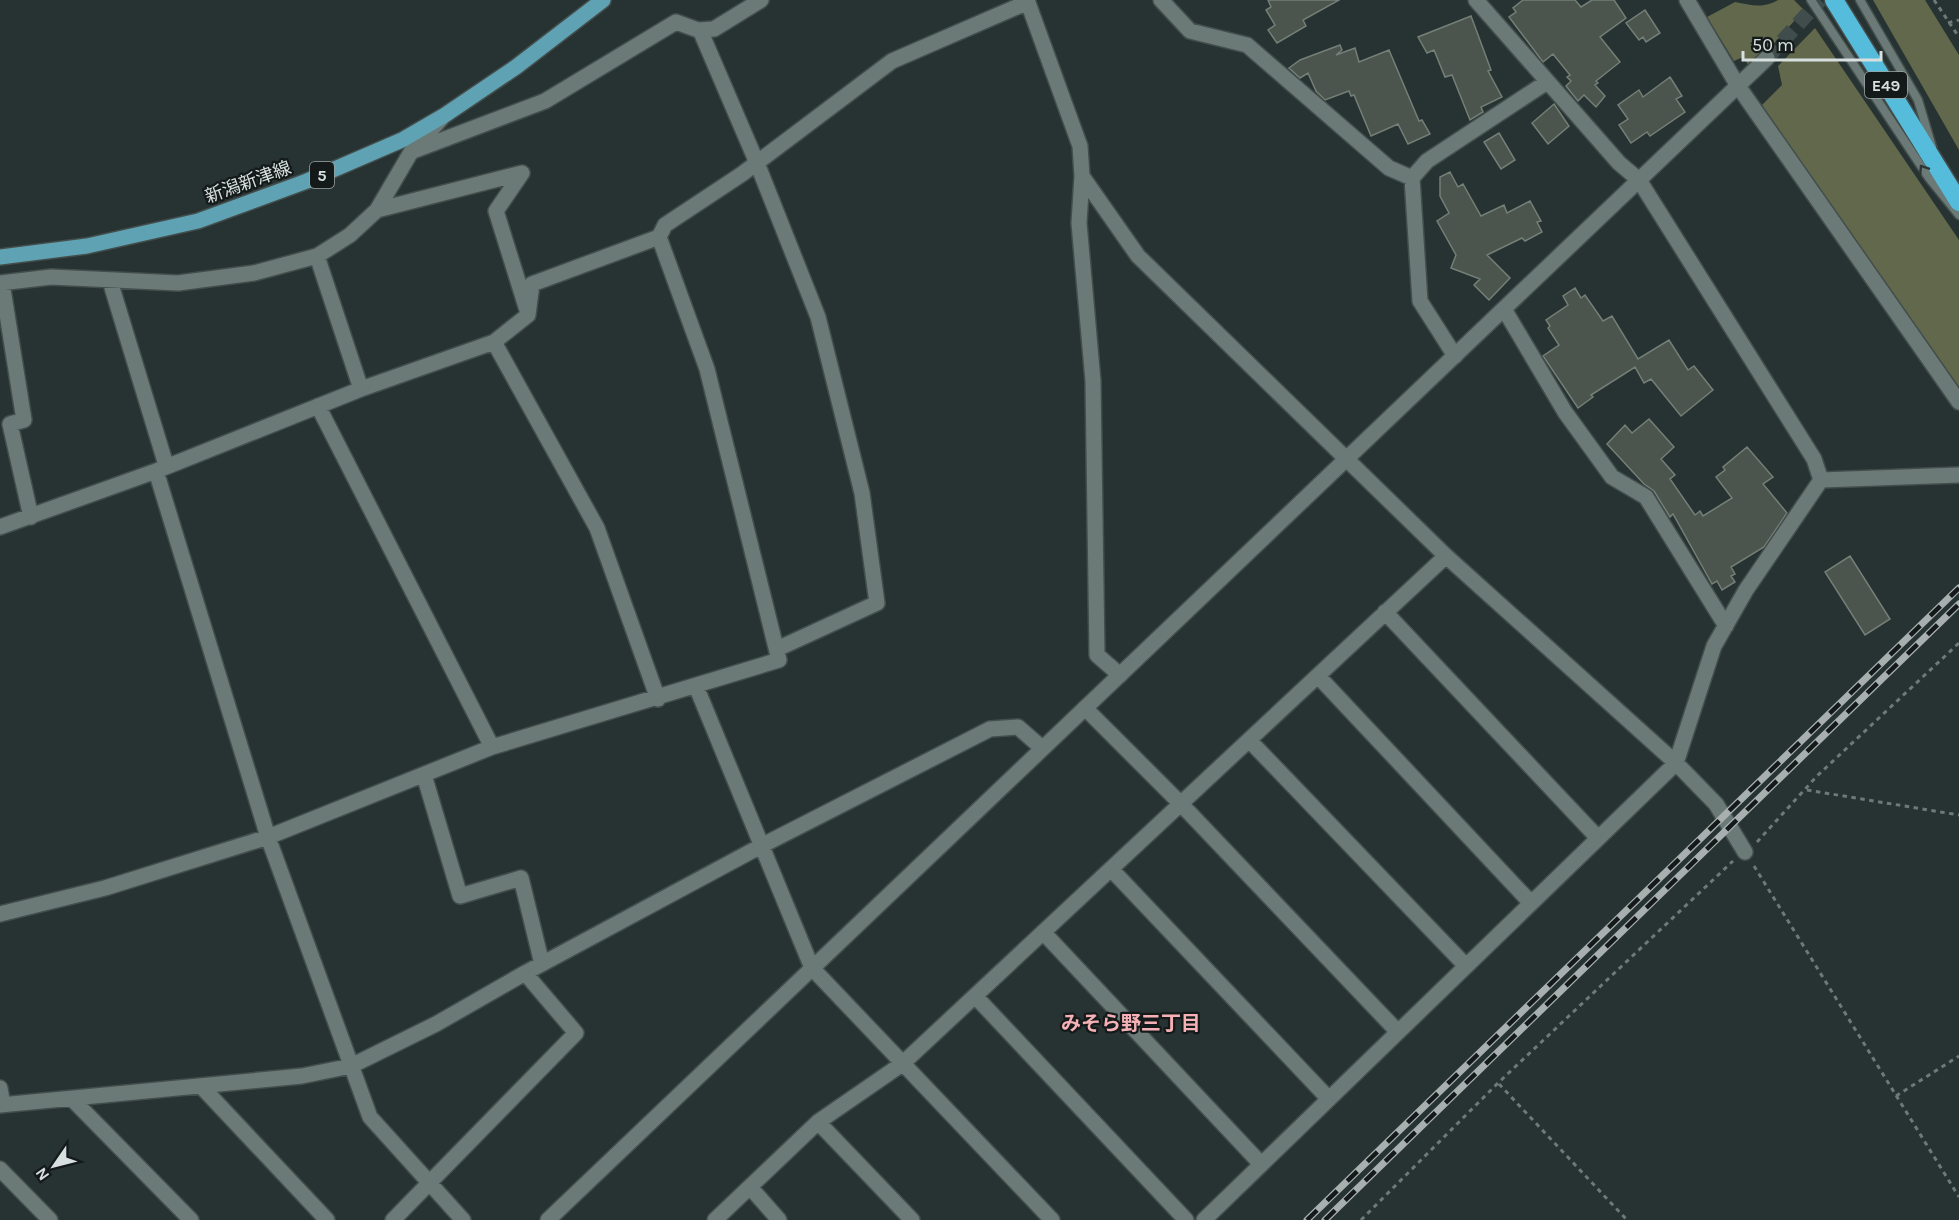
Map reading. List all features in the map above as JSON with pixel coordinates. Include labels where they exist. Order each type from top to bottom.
[{"type":"highway","name":"E49","points":[[1833,0],[1959,202]]},
{"type":"main road","name":"新潟新津線","points":[[0,257],[87,246],[198,221],[318,177],[402,140],[445,115],[516,67],[603,0]]},
{"type":"street","points":[[411,152],[545,101],[676,22],[700,30],[714,29],[761,0]]},
{"type":"street","points":[[1161,0],[1190,31],[1247,45],[1389,168],[1412,178]]},
{"type":"street","points":[[1476,0],[1619,163],[1639,180],[1814,459],[1821,480]]},
{"type":"street","points":[[1687,0],[1738,86],[1959,402]]},
{"type":"street","points":[[0,527],[161,468],[361,389],[494,342],[528,315],[532,284],[659,237],[665,225],[757,164],[892,62],[1028,1],[1080,146],[1082,176],[1079,223],[1093,381],[1097,655],[1120,675]]},
{"type":"street","points":[[700,30],[818,317],[862,493],[877,603],[777,649]]},
{"type":"street","points":[[548,1220],[1767,58]]},
{"type":"street","points":[[1455,356],[1420,301],[1412,178],[1427,161],[1547,82]]},
{"type":"street","points":[[31,517],[10,424],[24,420],[1,283],[51,277],[178,283],[254,273],[317,256],[350,235],[377,210],[411,152],[445,115]]},
{"type":"street","points":[[377,210],[522,172],[496,211],[528,315]]},
{"type":"street","points":[[1082,176],[1138,256],[1446,556],[1676,763],[1716,804],[1745,852]]},
{"type":"street","points":[[0,914],[105,888],[268,837],[492,747],[658,699],[779,660],[707,369],[659,237]]},
{"type":"street","points":[[317,256],[361,389]]},
{"type":"street","points":[[110,281],[161,468],[268,837],[370,1117],[463,1220]]},
{"type":"street","points":[[1504,309],[1565,412],[1612,477],[1646,497],[1726,626]]},
{"type":"street","points":[[494,342],[597,528],[658,699]]},
{"type":"street","points":[[318,406],[492,747]]},
{"type":"street","points":[[1821,480],[1959,475]]},
{"type":"street","points":[[1204,1220],[1676,763],[1714,646],[1746,590],[1821,480]]},
{"type":"street","points":[[715,1220],[818,1122],[902,1064],[1446,556]]},
{"type":"street","points":[[1385,612],[1598,838]]},
{"type":"street","points":[[1318,676],[1531,903]]},
{"type":"street","points":[[696,686],[812,968],[1052,1220]]},
{"type":"street","points":[[1085,708],[1398,1032]]},
{"type":"street","points":[[0,1088],[2,1105],[73,1100],[302,1076],[351,1066],[436,1024],[525,973],[762,846],[990,729],[1018,728],[1042,748]]},
{"type":"street","points":[[1249,740],[1466,966]]},
{"type":"street","points":[[424,775],[460,896],[521,878],[542,964]]},
{"type":"street","points":[[1111,869],[1329,1099]]},
{"type":"street","points":[[1043,932],[1262,1164]]},
{"type":"street","points":[[393,1220],[430,1186],[576,1033],[525,973]]},
{"type":"street","points":[[975,996],[1186,1220]]},
{"type":"street","points":[[201,1086],[327,1220]]},
{"type":"street","points":[[73,1100],[191,1220]]},
{"type":"street","points":[[818,1122],[912,1220]]},
{"type":"street","points":[[0,1169],[50,1220]]},
{"type":"street","points":[[750,1187],[779,1220]]},
{"type":"lane","points":[[1810,0],[1929,178],[1959,215]]},
{"type":"lane","points":[[1860,0],[1918,100],[1939,170]]},
{"type":"path","points":[[1934,0],[1959,37]]},
{"type":"path","points":[[1948,22],[1959,20]]},
{"type":"path","points":[[1361,1220],[1498,1083],[1728,864],[1745,852],[1806,789],[1959,643]]},
{"type":"path","points":[[1806,789],[1959,815]]},
{"type":"path","points":[[1745,852],[1959,1197]]},
{"type":"path","points":[[1896,1096],[1959,1056]]},
{"type":"path","points":[[1498,1083],[1627,1220]]},
{"type":"green space","points":[[1778,0],[1794,0],[1804,10],[1751,69],[1743,57],[1734,61],[1707,17],[1735,2],[1762,5]]},
{"type":"green space","points":[[1873,0],[1925,0],[1959,55],[1959,150]]},
{"type":"green space","points":[[1815,28],[1959,240],[1959,393],[1785,145],[1762,105],[1782,85],[1778,66]]},
{"type":"building","points":[[1268,0],[1339,0],[1303,20],[1306,26],[1277,43],[1268,30],[1275,25],[1266,10],[1271,7]]},
{"type":"building","points":[[1523,0],[1575,0],[1581,7],[1592,0],[1614,0],[1626,18],[1600,37],[1620,62],[1596,81],[1598,83],[1595,85],[1605,96],[1596,107],[1584,95],[1578,101],[1566,86],[1571,81],[1567,77],[1570,75],[1553,54],[1543,62],[1509,17],[1516,12],[1513,8]]},
{"type":"building","points":[[1645,10],[1660,33],[1646,42],[1643,37],[1639,40],[1626,23]]},
{"type":"building","points":[[1471,16],[1491,70],[1488,71],[1502,97],[1481,107],[1483,112],[1470,120],[1452,75],[1445,77],[1434,50],[1427,53],[1418,37]]},
{"type":"building","points":[[1340,45],[1342,50],[1336,55],[1355,48],[1359,62],[1389,50],[1419,121],[1422,120],[1430,134],[1408,144],[1398,124],[1371,136],[1354,95],[1351,96],[1349,91],[1325,100],[1316,91],[1308,73],[1300,78],[1289,68],[1300,60]]},
{"type":"building","points":[[1670,77],[1682,96],[1676,99],[1685,112],[1650,136],[1647,132],[1631,143],[1619,125],[1628,119],[1618,105],[1639,90],[1643,97]]},
{"type":"building","points":[[1554,104],[1569,126],[1548,144],[1532,123]]},
{"type":"building","points":[[1499,133],[1515,160],[1501,169],[1484,142]]},
{"type":"building","points":[[1450,172],[1458,187],[1463,184],[1481,216],[1504,205],[1507,213],[1530,201],[1541,221],[1537,222],[1542,232],[1525,241],[1522,238],[1487,255],[1510,278],[1489,300],[1474,285],[1480,279],[1451,268],[1456,255],[1437,221],[1449,213],[1440,196],[1440,177]]},
{"type":"building","points":[[1575,288],[1581,298],[1585,295],[1603,321],[1612,316],[1638,359],[1669,340],[1688,370],[1694,366],[1713,390],[1681,416],[1651,379],[1644,383],[1635,367],[1591,395],[1593,397],[1578,408],[1543,356],[1559,345],[1548,328],[1550,326],[1546,320],[1568,305],[1563,296]]},
{"type":"building","points":[[1649,419],[1674,447],[1661,459],[1675,475],[1670,479],[1695,515],[1700,511],[1703,516],[1732,498],[1716,477],[1725,470],[1723,467],[1747,447],[1773,477],[1763,484],[1787,513],[1764,547],[1731,567],[1735,574],[1731,576],[1735,582],[1722,590],[1717,581],[1712,584],[1673,514],[1670,517],[1654,491],[1644,484],[1607,444],[1625,425],[1632,433]]},
{"type":"building","points":[[1850,556],[1890,619],[1865,635],[1825,572]]},
{"type":"tunnel","points":[[1767,58],[1820,0]]},
{"type":"railway","points":[[1307,1220],[1959,588]]},
{"type":"railway","points":[[1325,1220],[1959,604]]},
{"type":"district","name":"みそら野三丁目","points":[[1131,1023]]}]
